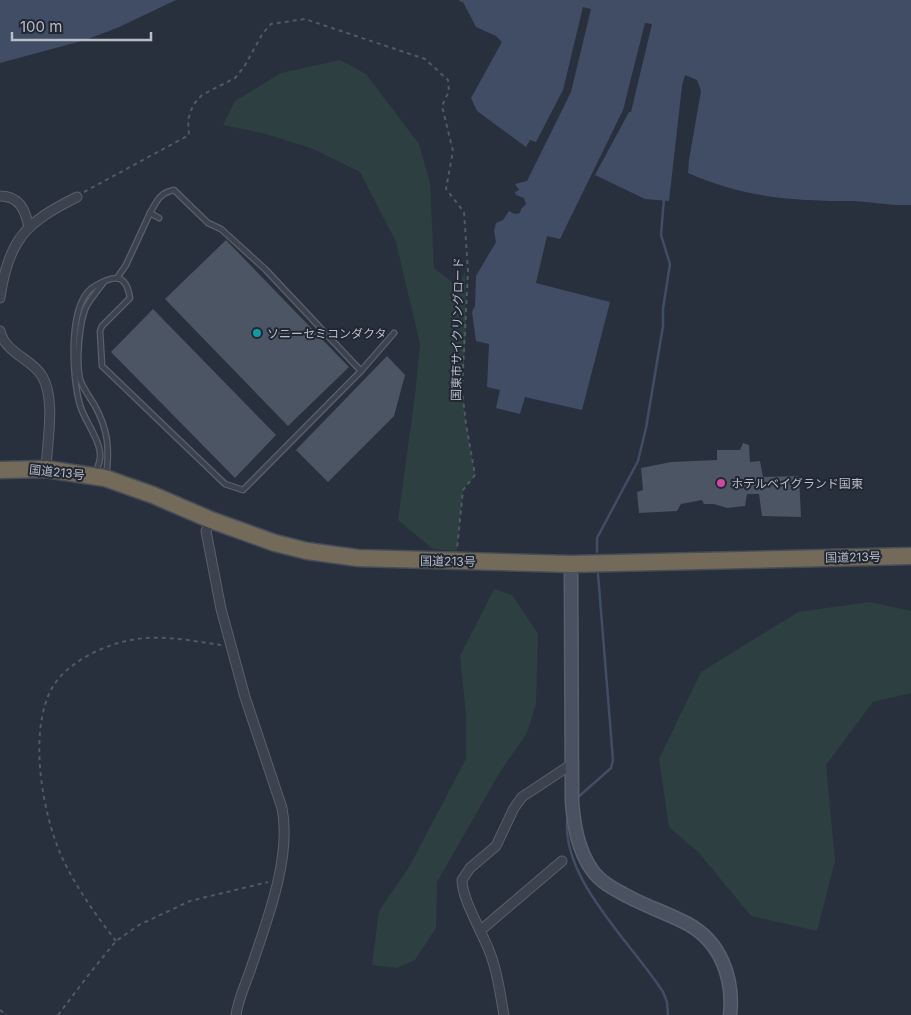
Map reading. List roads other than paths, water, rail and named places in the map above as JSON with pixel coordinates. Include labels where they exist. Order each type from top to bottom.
[{"type":"highway","name":"国道213号","points":[[0,470],[46,469],[100,477],[146,492],[211,520],[275,542],[306,550],[358,558],[572,564],[911,556]]},
{"type":"street","points":[[0,196],[12,197],[20,203],[29,227]]},
{"type":"street","points":[[0,298],[6,267],[12,249],[29,227],[52,209],[77,196]]},
{"type":"street","points":[[0,331],[5,343],[41,375],[47,390],[49,406],[46,469]]},
{"type":"street","points":[[211,520],[206,531],[221,609],[245,697],[284,816],[282,860],[269,912],[236,1015]]},
{"type":"street","points":[[572,564],[572,764],[574,822],[580,846],[593,872],[611,887],[690,925],[709,940],[721,958],[729,979],[730,1015]]},
{"type":"street","points":[[504,1015],[495,968],[462,887],[462,880],[465,874],[496,846],[514,808],[522,797],[572,764]]},
{"type":"street","points":[[481,930],[562,860]]},
{"type":"lane","points":[[117,278],[126,265],[158,198],[165,192],[174,190],[208,223],[221,230],[265,269],[362,371]]},
{"type":"lane","points":[[150,213],[159,218]]},
{"type":"lane","points":[[100,477],[99,451],[80,407],[73,367],[76,324],[83,301],[92,288],[104,280],[123,279],[130,298],[102,326],[100,331],[102,366],[224,484],[243,490],[362,371],[394,332]]},
{"type":"lane","points":[[100,477],[109,457],[107,436],[97,410],[82,383],[79,368],[79,339],[83,316],[87,306],[104,280]]},
{"type":"water","points":[[0,0],[176,0],[117,28],[85,40],[0,63]]},
{"type":"water","points":[[459,0],[911,0],[911,205],[776,197],[746,192],[688,173],[701,91],[697,80],[685,75],[682,86],[669,201],[645,199],[595,175],[629,112],[631,112],[652,24],[645,23],[623,110],[560,239],[547,236],[536,283],[610,302],[582,410],[525,397],[520,414],[496,408],[500,390],[487,387],[489,344],[476,341],[472,312],[475,306],[476,276],[496,242],[494,231],[496,223],[503,220],[509,211],[515,214],[520,213],[526,204],[524,198],[516,195],[515,192],[519,190],[515,184],[527,181],[571,92],[591,9],[583,7],[563,90],[536,142],[530,140],[526,147],[477,111],[471,98],[502,42],[496,36],[476,27],[463,2]]},
{"type":"waterway","points":[[597,552],[597,538],[638,461],[646,428],[663,326],[663,309],[670,264],[661,235],[664,198]]},
{"type":"waterway","points":[[576,799],[611,768],[613,760],[598,574]]},
{"type":"waterway","points":[[568,814],[568,837],[574,861],[585,885],[663,992],[667,1002],[668,1015]]},
{"type":"place","name":"ソニーセミコンダクタ","points":[[257,333]]},
{"type":"place","name":"ホテルベイグランド国東","points":[[721,483]]}]
